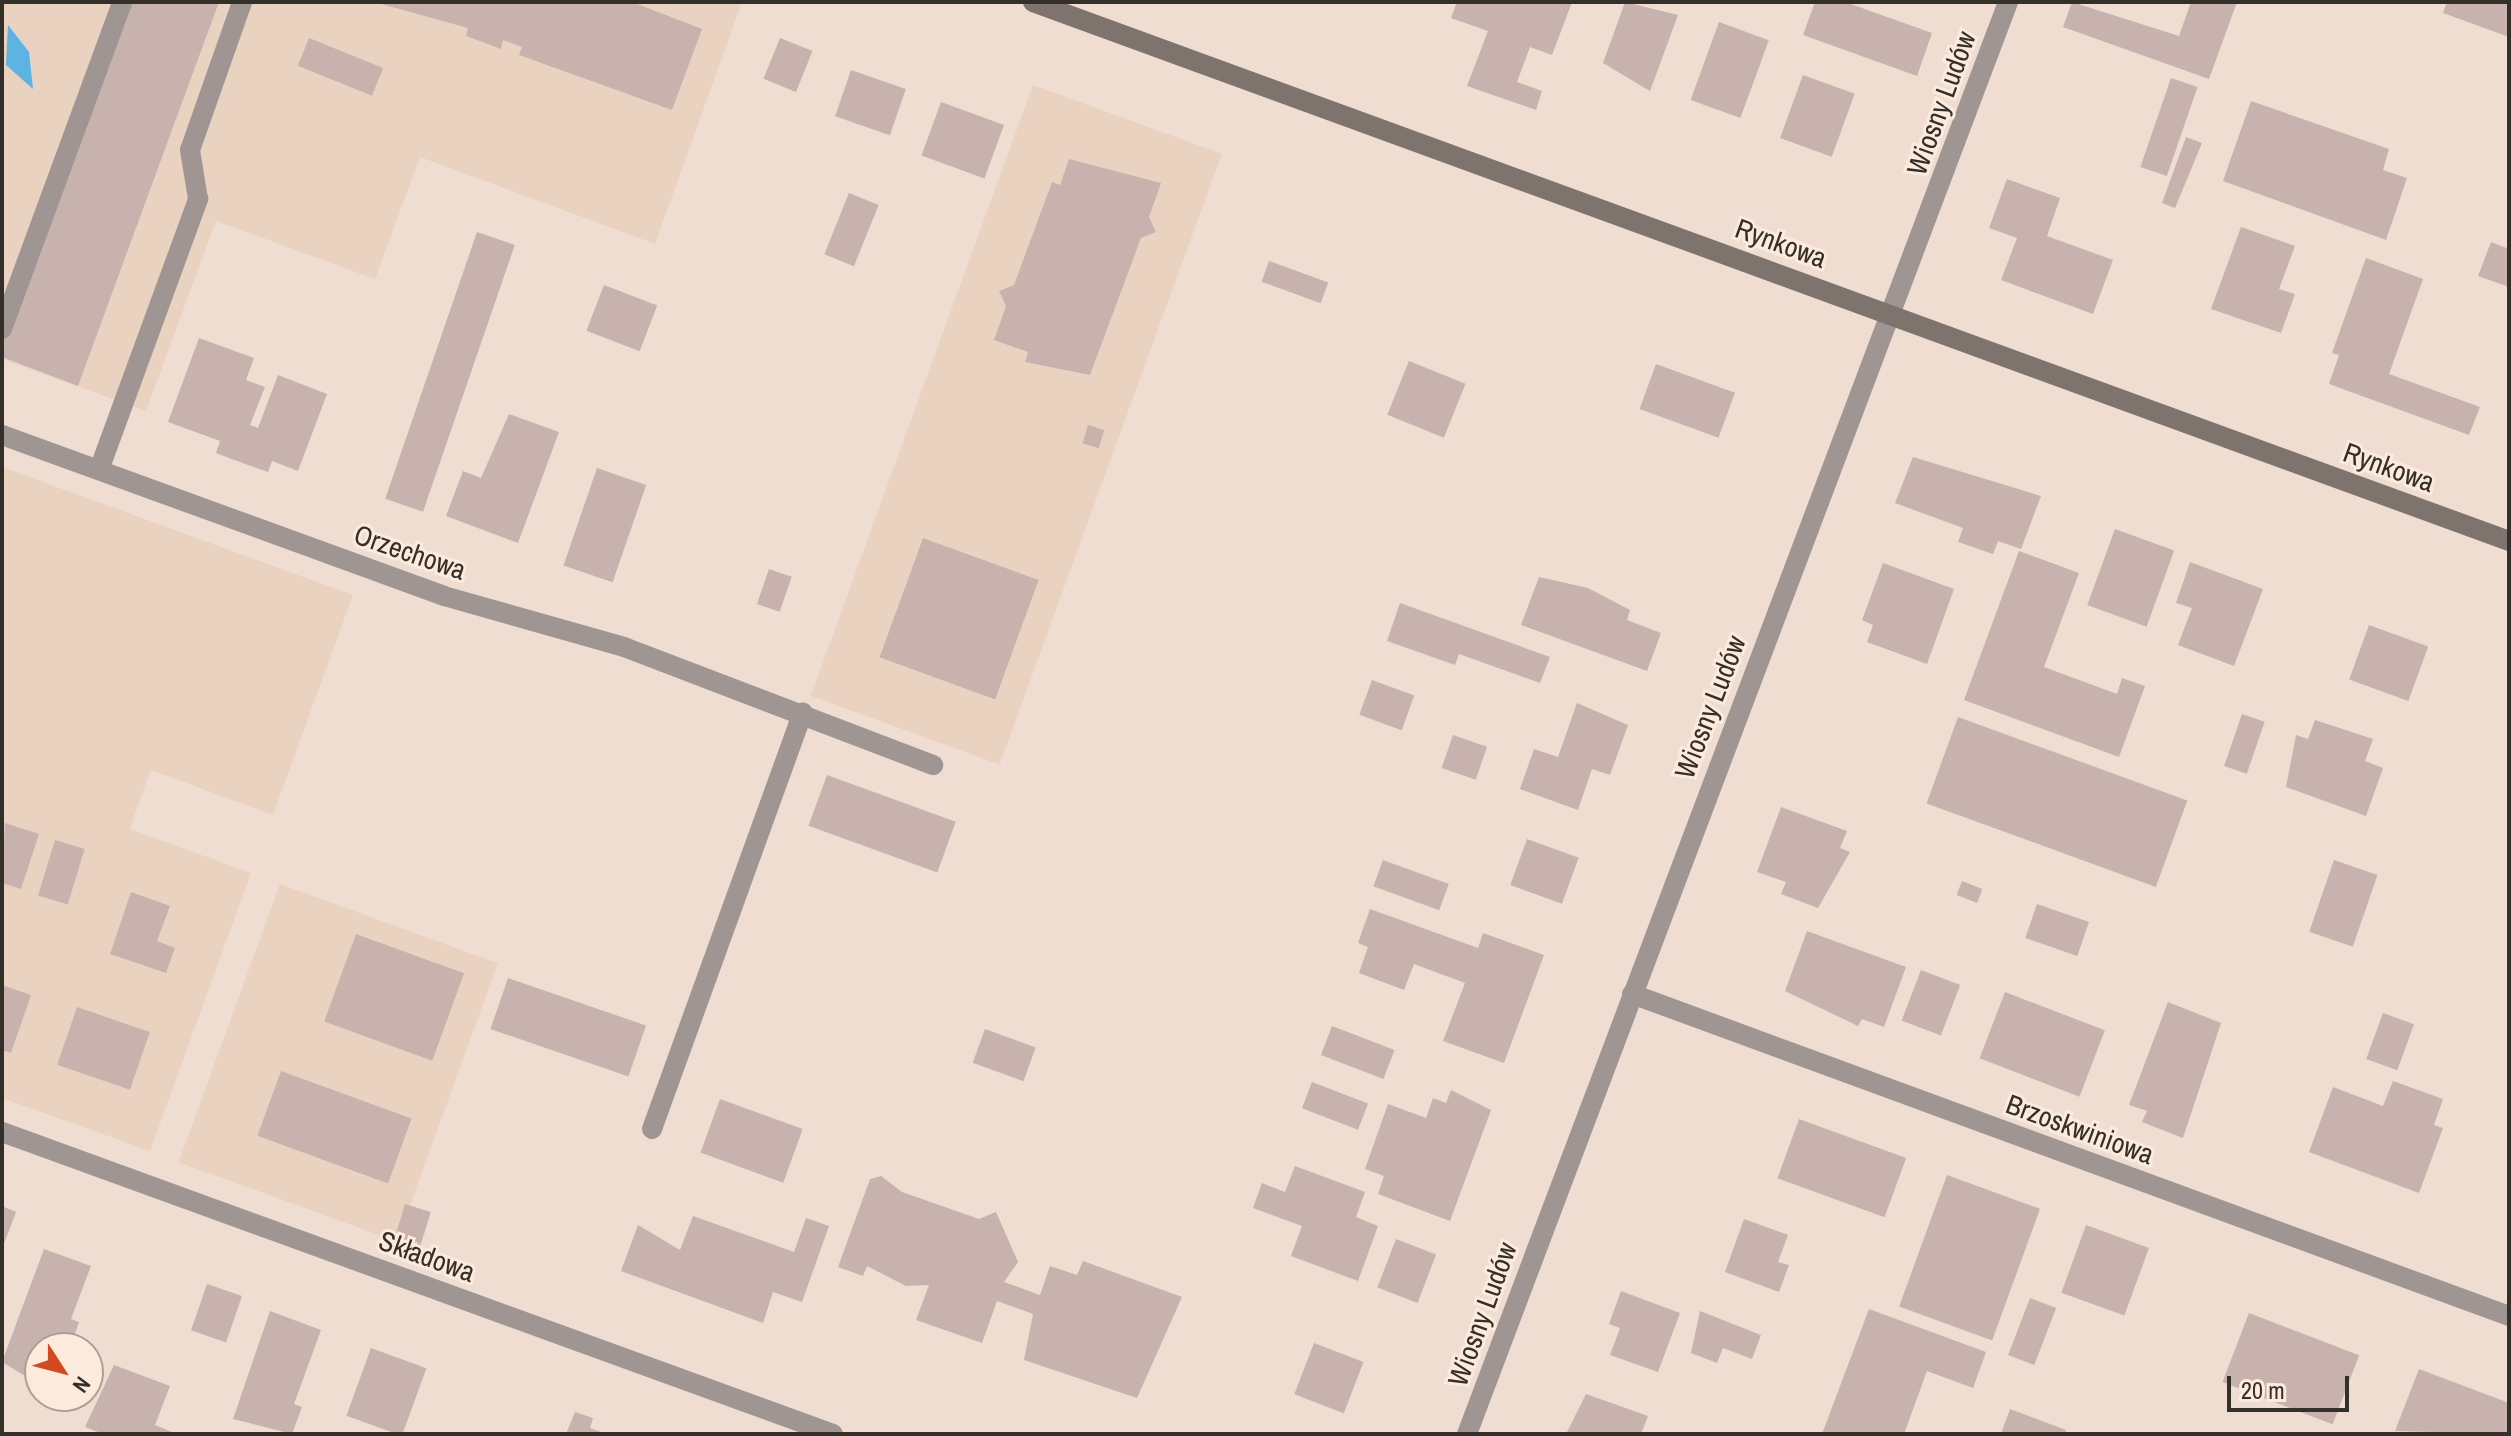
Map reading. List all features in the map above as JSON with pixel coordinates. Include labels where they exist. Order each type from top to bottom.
[{"type":"street","points":[[2,329],[122,2]]},
{"type":"street","points":[[99,470],[198,199],[190,150],[242,2]]},
{"type":"street","name":"Rynkowa","points":[[1033,2],[1894,313],[2509,541]]},
{"type":"street","name":"Wiosny Ludów","points":[[1467,1434],[1865,373],[1894,313],[2008,2]]},
{"type":"street","name":"Orzechowa","points":[[2,435],[444,596],[624,647],[803,712],[933,765]]},
{"type":"street","points":[[652,1129],[803,712]]},
{"type":"street","name":"Brzoskwiniowa","points":[[1632,994],[2509,1316]]},
{"type":"street","name":"Składowa","points":[[2,1132],[833,1434]]},
{"type":"shaded area","points":[[2,2],[742,2],[655,244],[420,157],[375,279],[216,221],[146,411],[2,359]]},
{"type":"shaded area","points":[[1033,85],[1222,154],[1000,765],[811,696]]},
{"type":"shaded area","points":[[2,467],[353,595],[273,815],[151,770],[142,794],[130,829],[251,873],[150,1151],[2,1098]]},
{"type":"shaded area","points":[[280,884],[498,963],[397,1241],[179,1162]]},
{"type":"water","points":[[8,25],[29,52],[33,89],[6,65]]},
{"type":"building","points":[[122,2],[219,2],[78,386],[2,357],[2,332]]},
{"type":"building","points":[[374,2],[632,2],[702,29],[672,110],[519,55],[522,47],[503,40],[501,49],[466,36],[468,28]]},
{"type":"building","points":[[1457,2],[1572,2],[1552,55],[1530,47],[1517,82],[1542,91],[1536,110],[1467,86],[1488,31],[1451,18]]},
{"type":"building","points":[[1625,2],[1678,15],[1650,91],[1603,63]]},
{"type":"building","points":[[1815,2],[1845,2],[1932,33],[1917,76],[1803,35]]},
{"type":"building","points":[[2072,2],[2179,36],[2191,2],[2237,2],[2209,79],[2063,27]]},
{"type":"building","points":[[2447,2],[2509,2],[2509,37],[2443,13]]},
{"type":"building","points":[[1719,22],[1769,40],[1740,118],[1691,100]]},
{"type":"building","points":[[309,38],[383,68],[372,96],[298,66]]},
{"type":"building","points":[[780,38],[812,51],[796,92],[764,79]]},
{"type":"building","points":[[851,70],[906,89],[890,135],[835,116]]},
{"type":"building","points":[[1803,75],[1855,94],[1832,157],[1780,138]]},
{"type":"building","points":[[2171,78],[2197,87],[2167,176],[2140,167]]},
{"type":"building","points":[[2251,101],[2389,149],[2383,170],[2407,178],[2386,240],[2223,181]]},
{"type":"building","points":[[941,102],[1004,125],[984,178],[922,156]]},
{"type":"building","points":[[2186,137],[2202,143],[2175,208],[2162,203]]},
{"type":"building","points":[[1069,159],[1161,183],[1149,217],[1156,232],[1141,238],[1090,375],[1025,362],[1028,352],[994,340],[1006,306],[999,291],[1014,285],[1052,182],[1060,185]]},
{"type":"building","points":[[2007,179],[2060,198],[2047,236],[2113,260],[2093,314],[2001,280],[2017,238],[1989,228]]},
{"type":"building","points":[[849,193],[879,205],[854,266],[824,254]]},
{"type":"building","points":[[2241,227],[2295,246],[2279,289],[2295,294],[2281,333],[2211,309]]},
{"type":"building","points":[[477,232],[515,245],[423,512],[385,499]]},
{"type":"building","points":[[2491,242],[2509,249],[2509,287],[2478,276]]},
{"type":"building","points":[[2366,258],[2423,279],[2389,374],[2480,407],[2469,435],[2329,384],[2339,355],[2332,353]]},
{"type":"building","points":[[1269,261],[1328,283],[1321,303],[1261,282]]},
{"type":"building","points":[[604,285],[657,305],[640,351],[586,331]]},
{"type":"building","points":[[199,338],[254,358],[246,380],[265,387],[250,425],[258,428],[278,375],[327,394],[298,471],[272,461],[268,472],[237,461],[216,453],[220,441],[168,422]]},
{"type":"building","points":[[1409,361],[1466,384],[1444,438],[1387,415]]},
{"type":"building","points":[[1656,364],[1735,393],[1719,438],[1640,409]]},
{"type":"building","points":[[509,414],[559,432],[518,543],[446,516],[463,471],[481,478]]},
{"type":"building","points":[[1088,425],[1104,430],[1099,448],[1082,443]]},
{"type":"building","points":[[1913,457],[2041,496],[2021,549],[1998,541],[1993,554],[1958,542],[1963,528],[1895,503]]},
{"type":"building","points":[[597,468],[646,485],[613,582],[563,565]]},
{"type":"building","points":[[2115,529],[2174,551],[2146,627],[2087,605]]},
{"type":"building","points":[[923,538],[1039,580],[995,699],[880,657]]},
{"type":"building","points":[[2019,551],[2079,573],[2044,667],[2117,694],[2122,678],[2145,686],[2119,757],[1964,700]]},
{"type":"building","points":[[2190,562],[2263,589],[2234,666],[2178,645],[2192,608],[2176,603]]},
{"type":"building","points":[[1883,563],[1954,589],[1927,664],[1867,642],[1873,625],[1862,620]]},
{"type":"building","points":[[769,569],[792,577],[780,612],[757,604]]},
{"type":"building","points":[[1539,577],[1588,588],[1630,610],[1627,620],[1661,633],[1647,671],[1521,625]]},
{"type":"building","points":[[1400,603],[1550,657],[1540,683],[1459,654],[1455,665],[1387,641]]},
{"type":"building","points":[[2369,625],[2428,647],[2408,701],[2349,680]]},
{"type":"building","points":[[1372,680],[1414,695],[1402,730],[1359,715]]},
{"type":"building","points":[[1577,703],[1628,725],[1610,775],[1592,769],[1578,810],[1520,789],[1534,749],[1558,757]]},
{"type":"building","points":[[2242,714],[2265,722],[2247,774],[2224,766]]},
{"type":"building","points":[[1958,717],[2187,800],[2156,887],[1927,803]]},
{"type":"building","points":[[2315,720],[2373,739],[2365,761],[2383,768],[2366,816],[2286,787],[2296,735],[2308,739]]},
{"type":"building","points":[[1453,735],[1487,747],[1476,780],[1442,768]]},
{"type":"building","points":[[827,775],[956,822],[937,873],[809,826]]},
{"type":"building","points":[[1781,807],[1847,831],[1840,848],[1850,852],[1818,908],[1781,894],[1786,882],[1757,872]]},
{"type":"building","points":[[5,823],[39,834],[21,889],[2,883]]},
{"type":"building","points":[[1527,839],[1579,858],[1562,904],[1510,885]]},
{"type":"building","points":[[55,840],[85,849],[68,905],[38,895]]},
{"type":"building","points":[[1383,860],[1449,884],[1439,910],[1373,886]]},
{"type":"building","points":[[2334,860],[2377,875],[2353,947],[2309,932]]},
{"type":"building","points":[[1962,881],[1983,889],[1977,903],[1957,895]]},
{"type":"building","points":[[131,892],[170,906],[157,941],[175,948],[166,973],[110,954]]},
{"type":"building","points":[[2037,904],[2089,922],[2077,956],[2025,938]]},
{"type":"building","points":[[1370,909],[1478,948],[1483,933],[1544,955],[1504,1063],[1443,1041],[1465,983],[1414,964],[1404,990],[1359,973],[1368,947],[1358,943]]},
{"type":"building","points":[[1807,931],[1906,967],[1884,1027],[1862,1019],[1858,1026],[1785,991]]},
{"type":"building","points":[[356,934],[464,973],[432,1061],[324,1021]]},
{"type":"building","points":[[1921,970],[1960,985],[1941,1035],[1902,1020]]},
{"type":"building","points":[[508,978],[646,1026],[628,1077],[490,1029]]},
{"type":"building","points":[[2,985],[31,995],[11,1053],[2,1050]]},
{"type":"building","points":[[2005,992],[2105,1030],[2079,1097],[1980,1058]]},
{"type":"building","points":[[2168,1002],[2221,1023],[2183,1138],[2142,1122],[2147,1111],[2129,1105]]},
{"type":"building","points":[[77,1007],[150,1032],[130,1090],[57,1065]]},
{"type":"building","points":[[2383,1013],[2414,1024],[2397,1070],[2366,1059]]},
{"type":"building","points":[[1332,1026],[1395,1050],[1383,1079],[1321,1055]]},
{"type":"building","points":[[985,1029],[1036,1047],[1023,1081],[973,1063]]},
{"type":"building","points":[[281,1071],[412,1119],[388,1183],[257,1136]]},
{"type":"building","points":[[2393,1081],[2443,1099],[2434,1125],[2443,1128],[2419,1193],[2309,1152],[2333,1087],[2383,1106]]},
{"type":"building","points":[[1312,1082],[1368,1104],[1358,1130],[1302,1108]]},
{"type":"building","points":[[1451,1090],[1491,1110],[1450,1221],[1378,1194],[1384,1176],[1365,1169],[1388,1104],[1426,1118],[1433,1098],[1446,1103]]},
{"type":"building","points":[[720,1099],[803,1129],[783,1183],[701,1153]]},
{"type":"building","points":[[1799,1119],[1906,1158],[1885,1217],[1777,1178]]},
{"type":"building","points":[[1295,1166],[1365,1192],[1356,1217],[1378,1226],[1358,1281],[1291,1256],[1302,1226],[1253,1208],[1262,1183],[1285,1192]]},
{"type":"building","points":[[1947,1175],[2040,1209],[1992,1340],[1899,1307]]},
{"type":"building","points":[[881,1176],[902,1192],[979,1219],[996,1212],[1018,1262],[1004,1282],[1040,1295],[1050,1266],[1077,1275],[1083,1261],[1182,1297],[1137,1398],[1024,1360],[1033,1314],[997,1301],[982,1343],[916,1320],[929,1285],[906,1286],[867,1266],[863,1276],[838,1267],[870,1179]]},
{"type":"building","points":[[405,1204],[431,1212],[419,1251],[393,1243]]},
{"type":"building","points":[[2,1206],[16,1212],[2,1249]]},
{"type":"building","points":[[693,1216],[794,1252],[806,1218],[829,1226],[802,1302],[773,1292],[763,1323],[621,1271],[638,1225],[680,1250]]},
{"type":"building","points":[[1744,1219],[1788,1235],[1778,1262],[1789,1265],[1779,1292],[1725,1272]]},
{"type":"building","points":[[2086,1225],[2149,1248],[2124,1316],[2061,1293]]},
{"type":"building","points":[[1396,1239],[1436,1254],[1418,1303],[1377,1288]]},
{"type":"building","points":[[44,1249],[91,1266],[71,1319],[79,1322],[76,1332],[24,1332],[24,1375],[2,1362]]},
{"type":"building","points":[[207,1284],[242,1296],[226,1342],[191,1330]]},
{"type":"building","points":[[1621,1291],[1680,1313],[1658,1372],[1610,1355],[1620,1328],[1609,1324]]},
{"type":"building","points":[[2030,1298],[2056,1308],[2034,1365],[2008,1355]]},
{"type":"building","points":[[1869,1309],[1986,1352],[1973,1388],[1927,1371],[1904,1434],[1822,1434]]},
{"type":"building","points":[[270,1311],[321,1330],[294,1404],[302,1407],[292,1434],[233,1419]]},
{"type":"building","points":[[1700,1311],[1761,1335],[1752,1359],[1723,1348],[1717,1363],[1691,1353]]},
{"type":"building","points":[[2249,1313],[2359,1355],[2333,1424],[2222,1382]]},
{"type":"building","points":[[1314,1343],[1363,1362],[1344,1413],[1294,1394]]},
{"type":"building","points":[[371,1348],[426,1368],[402,1434],[346,1416]]},
{"type":"building","points":[[114,1365],[170,1386],[155,1425],[177,1434],[103,1434],[85,1427],[92,1412],[104,1412],[104,1386]]},
{"type":"building","points":[[2419,1369],[2509,1403],[2509,1434],[2395,1431]]},
{"type":"building","points":[[1586,1394],[1648,1416],[1641,1434],[1566,1434]]},
{"type":"building","points":[[2010,1409],[2066,1430],[2065,1434],[2001,1434]]},
{"type":"building","points":[[575,1412],[593,1418],[590,1428],[607,1434],[566,1434]]}]
